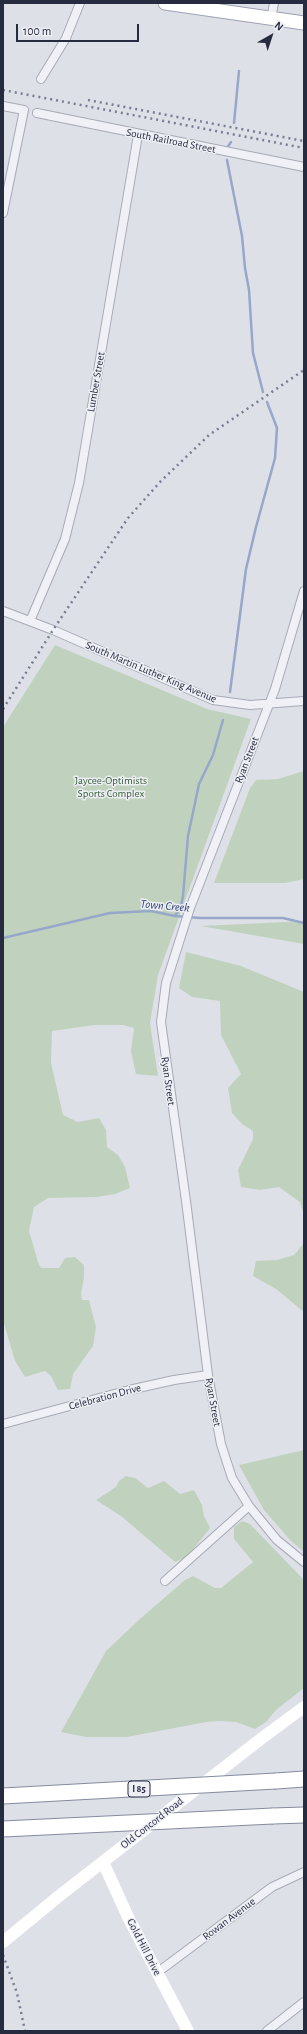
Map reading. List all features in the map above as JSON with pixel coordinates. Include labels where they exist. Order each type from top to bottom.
[{"type":"highway","name":"I 85","points":[[3,1796],[304,1779]]},
{"type":"highway","points":[[3,1829],[304,1815]]},
{"type":"main road","points":[[165,3],[304,23]]},
{"type":"main road","name":"Old Concord Road","points":[[3,1942],[262,1738],[304,1708]]},
{"type":"main road","name":"Gold Hill Drive","points":[[103,1862],[188,2031]]},
{"type":"street","points":[[41,79],[66,38],[80,3]]},
{"type":"street","points":[[271,19],[274,3]]},
{"type":"street","points":[[3,106],[24,110],[3,213]]},
{"type":"street","name":"South Railroad Street","points":[[37,113],[138,135],[304,167]]},
{"type":"street","name":"Lumber Street","points":[[30,621],[65,539],[79,483],[138,135]]},
{"type":"street","name":"Ryan Street","points":[[304,591],[280,673],[190,908],[166,983],[161,1022],[208,1375],[225,1459],[232,1478],[249,1506],[278,1540],[304,1562]]},
{"type":"street","name":"South Martin Luther King Avenue","points":[[3,611],[30,621],[204,697],[232,703],[268,704],[304,702]]},
{"type":"street","name":"Celebration Drive","points":[[3,1424],[129,1390],[208,1375]]},
{"type":"street","points":[[165,1581],[249,1506]]},
{"type":"street","name":"Rowan Avenue","points":[[158,1972],[272,1887],[304,1872]]},
{"type":"street","points":[[267,2031],[304,2002]]},
{"type":"green space","name":"Jaycee-Optimists Sports Complex","points":[[55,645],[207,709],[251,719],[158,975],[150,1023],[158,1076],[136,1074],[131,1051],[134,1028],[123,1025],[95,1025],[52,1031],[51,1063],[63,1115],[78,1122],[99,1118],[106,1130],[107,1147],[118,1155],[125,1167],[130,1188],[115,1194],[97,1197],[48,1198],[34,1207],[29,1231],[41,1268],[59,1268],[65,1258],[75,1257],[84,1265],[84,1278],[81,1293],[82,1300],[89,1300],[96,1327],[93,1346],[73,1374],[70,1389],[58,1390],[51,1376],[45,1371],[25,1377],[15,1361],[3,1320],[3,727]]},
{"type":"green space","points":[[304,771],[304,879],[285,883],[214,883],[250,788],[256,780],[278,779]]},
{"type":"green space","points":[[304,921],[304,944],[201,926],[284,922]]},
{"type":"green space","points":[[186,952],[241,966],[304,992],[304,1215],[300,1202],[279,1187],[260,1190],[241,1187],[238,1170],[253,1139],[253,1131],[242,1124],[232,1113],[228,1088],[241,1074],[221,1035],[220,1001],[192,997],[179,988]]},
{"type":"green space","points":[[304,1243],[304,1312],[276,1289],[253,1276],[256,1261],[277,1260],[294,1255]]},
{"type":"green space","points":[[304,1450],[304,1552],[290,1540],[264,1510],[239,1465]]},
{"type":"green space","points":[[126,1476],[135,1478],[148,1488],[164,1481],[180,1494],[194,1490],[202,1505],[204,1516],[210,1528],[187,1557],[175,1562],[121,1516],[96,1500],[116,1487],[119,1481]]},
{"type":"green space","points":[[242,1521],[250,1524],[304,1580],[304,1688],[276,1710],[266,1722],[255,1729],[236,1722],[221,1721],[206,1722],[127,1737],[86,1737],[61,1732],[106,1651],[141,1618],[185,1580],[193,1576],[215,1588],[221,1588],[253,1562],[234,1539],[234,1527]]},
{"type":"waterway","points":[[234,123],[239,71]]},
{"type":"waterway","points":[[227,148],[231,142]]},
{"type":"waterway","points":[[227,160],[242,236],[249,290],[253,353],[263,392]]},
{"type":"waterway","points":[[230,692],[246,569],[275,458],[277,428],[267,402]]},
{"type":"waterway","points":[[175,916],[181,906],[183,896],[188,836],[199,784],[213,755],[223,720]]},
{"type":"waterway","name":"Town Creek","points":[[3,938],[110,913],[151,911],[175,916],[200,918],[283,918],[304,923]]},
{"type":"railway","points":[[3,90],[304,148]]},
{"type":"railway","points":[[88,100],[304,141]]},
{"type":"railway","points":[[3,709],[53,630],[128,518],[160,482],[209,435],[304,370]]},
{"type":"railway","points":[[3,1955],[17,1993],[25,2031]]}]
